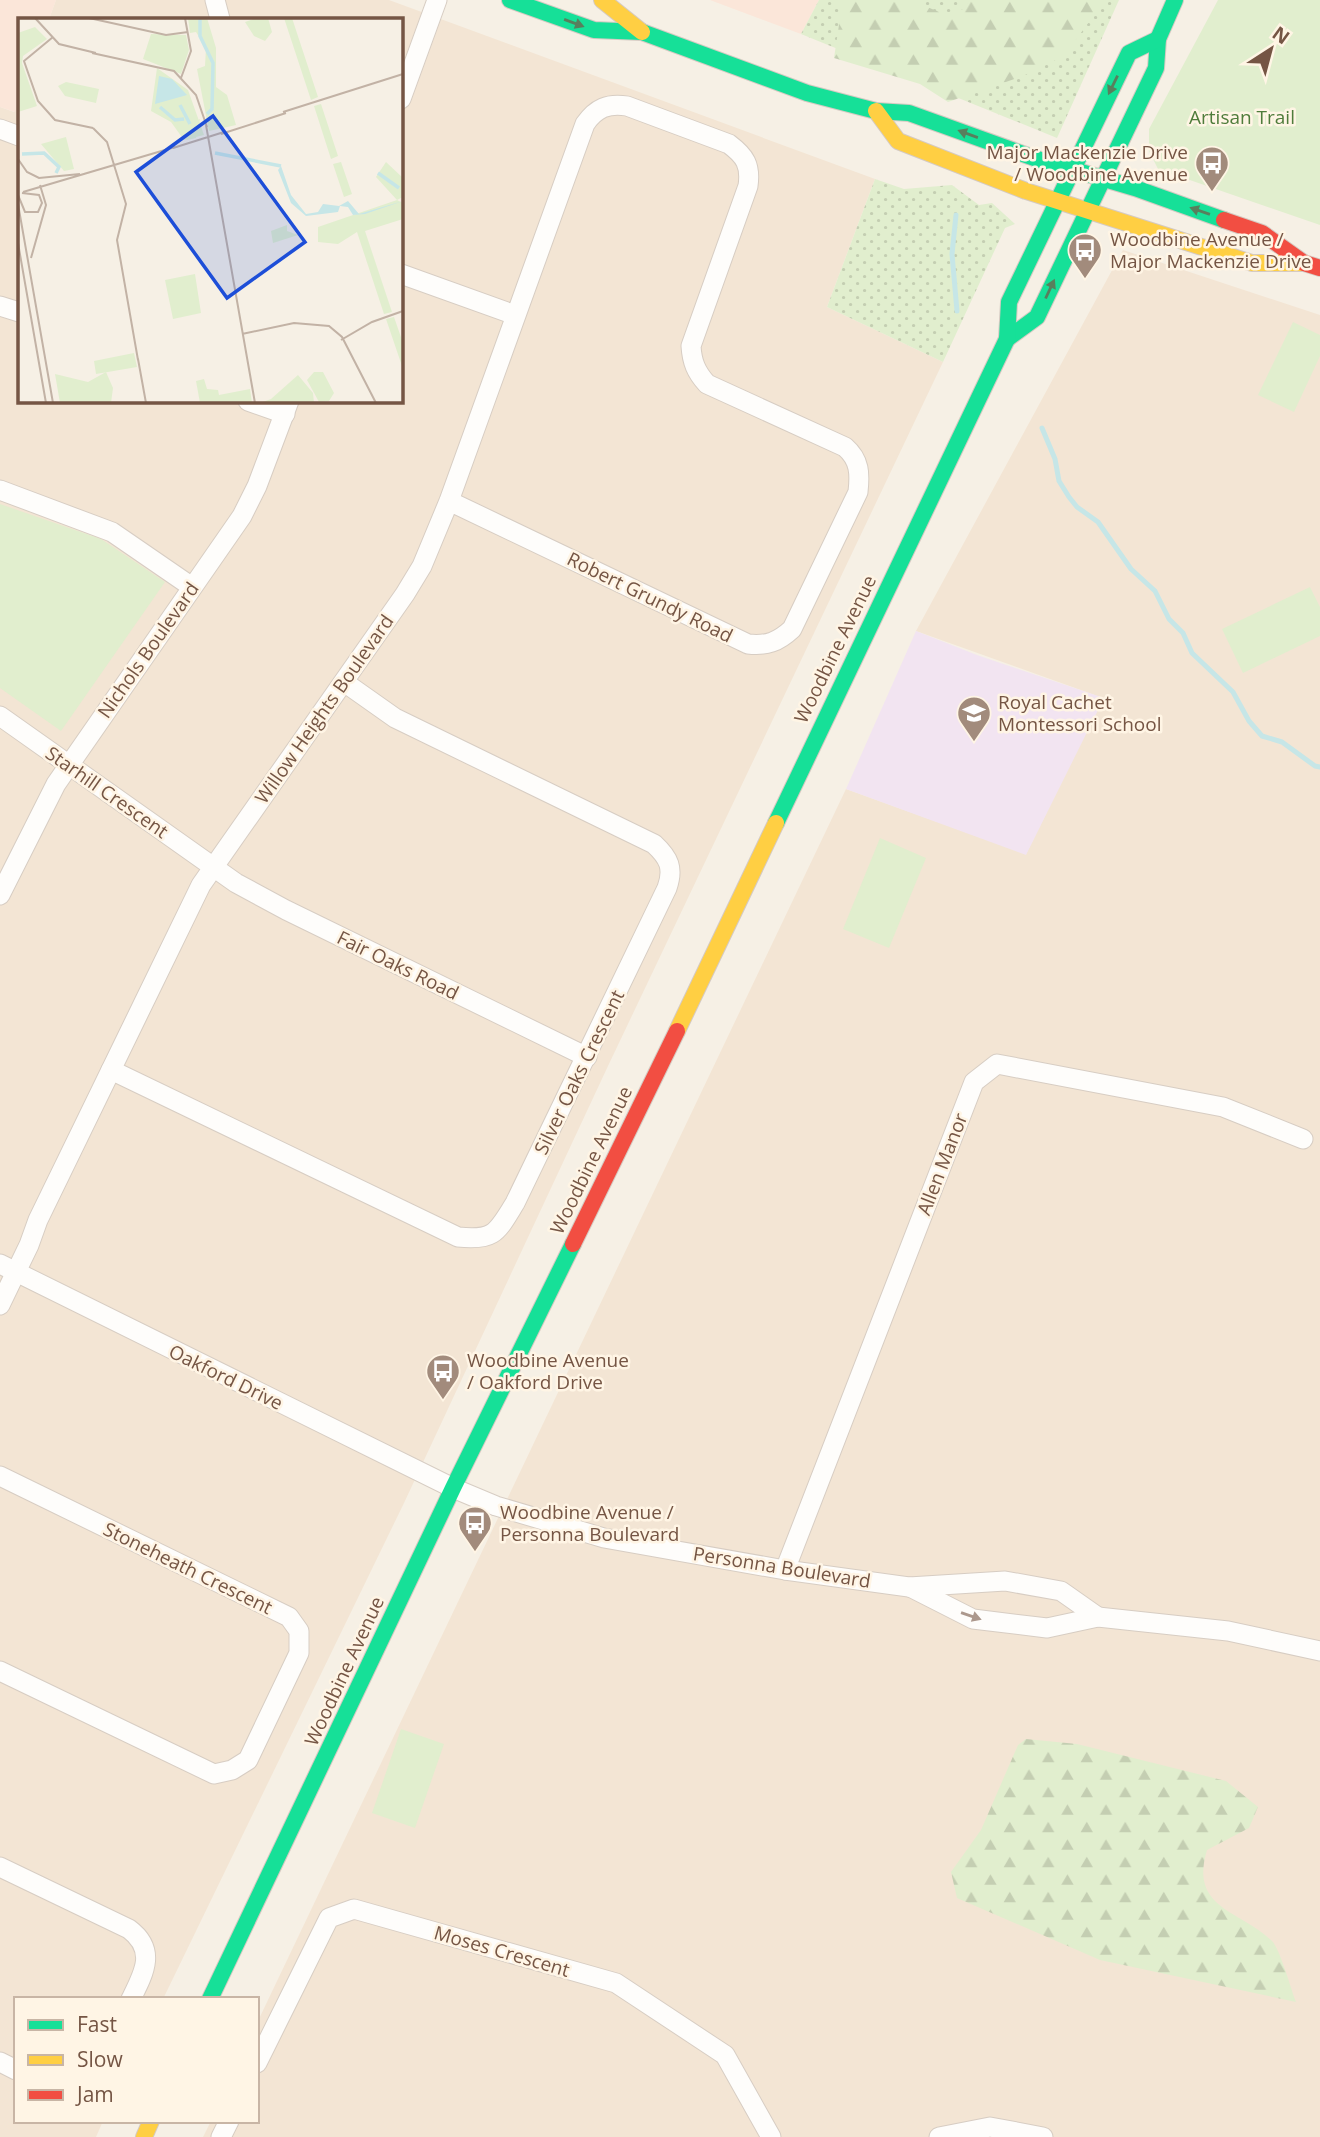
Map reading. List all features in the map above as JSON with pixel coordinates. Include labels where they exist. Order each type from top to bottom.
[{"type":"main road","points":[[510,0],[594,30],[642,32],[807,93],[876,111],[909,113],[1262,233],[1312,266]]},
{"type":"main road","points":[[603,0],[642,32]]},
{"type":"main road","name":"Woodbine Avenue","points":[[1007,339],[1037,317],[1156,68],[1158,39],[1175,0]]},
{"type":"main road","name":"Woodbine Avenue","points":[[211,1997],[453,1488],[657,1073],[1007,339],[1009,302],[1072,170],[1129,53],[1158,39]]},
{"type":"main road","points":[[876,111],[898,141],[1026,191],[1252,263],[1312,266]]},
{"type":"street","points":[[215,0],[220,18]]},
{"type":"street","points":[[402,96],[437,0]]},
{"type":"street","name":"Willow Heights Boulevard","points":[[0,1305],[8,1268],[38,1220],[188,909],[213,867],[422,566],[449,501],[585,124],[592,114],[601,108],[615,104]]},
{"type":"street","name":"Robert Grundy Road","points":[[449,501],[748,644],[759,645],[781,639],[792,629],[858,492],[858,463],[845,447],[707,384],[697,373],[692,359],[694,333],[748,186],[750,174],[747,162],[740,152],[729,144],[615,104]]},
{"type":"street","points":[[0,129],[18,136]]},
{"type":"street","points":[[402,274],[515,315]]},
{"type":"street","points":[[0,306],[18,312]]},
{"type":"street","points":[[254,402],[287,407]]},
{"type":"street","name":"Nichols Boulevard","points":[[0,895],[40,812],[69,765],[249,503],[287,407]]},
{"type":"street","points":[[0,490],[112,532],[192,587]]},
{"type":"street","name":"Silver Oaks Crescent","points":[[111,1070],[458,1237],[477,1239],[492,1235],[515,1203],[667,888],[671,875],[670,864],[654,844],[418,729],[366,699],[344,682]]},
{"type":"street","name":"Starhill Crescent","points":[[0,716],[213,867]]},
{"type":"street","name":"Fair Oaks Road","points":[[213,867],[274,904],[587,1057]]},
{"type":"street","name":"Allen Manor","points":[[785,1570],[974,1082],[997,1064],[1223,1107],[1303,1139]]},
{"type":"street","name":"Oakford Drive","points":[[8,1268],[453,1488]]},
{"type":"street","name":"Stoneheath Crescent","points":[[0,1476],[289,1617],[299,1631],[299,1653],[248,1760],[232,1770],[214,1774],[0,1671]]},
{"type":"street","name":"Personna Boulevard","points":[[453,1488],[496,1506],[604,1538],[785,1570],[909,1587],[1005,1581],[1062,1591],[1098,1617]]},
{"type":"street","name":"Personna Boulevard","points":[[909,1587],[973,1619],[1047,1628],[1098,1617],[1228,1631],[1320,1651]]},
{"type":"street","points":[[0,1867],[139,1936],[146,1959],[144,1973],[132,1997]]},
{"type":"street","name":"Moses Crescent","points":[[259,2059],[329,1918],[354,1909],[616,1983],[725,2055],[771,2137]]},
{"type":"street","points":[[939,2137],[990,2127],[1043,2137]]},
{"type":"shaded area","points":[[0,0],[56,0],[49,18],[18,18],[18,103],[15,112],[0,107]]},
{"type":"shaded area","points":[[56,0],[389,0],[875,179],[827,307],[943,362],[608,1066],[404,1503],[164,1997],[14,1997],[14,2123],[102,2123],[96,2137],[0,2137],[0,107],[14,112],[18,102],[18,402],[402,402],[402,18],[49,18]]},
{"type":"shaded area","points":[[710,0],[819,0],[801,34]]},
{"type":"shaded area","points":[[1123,250],[1320,315],[1320,2137],[203,2137],[210,2123],[259,2123],[259,2019],[846,789],[1026,854],[1103,698],[916,631]]},
{"type":"shaded area","name":"Royal Cachet Montessori School","points":[[916,631],[977,655],[1104,698],[1026,855],[846,789]]},
{"type":"green space","points":[[819,0],[1119,0],[1057,138],[801,34]]},
{"type":"green space","points":[[839,0],[919,0],[920,4],[944,14],[967,8],[968,0],[1105,0],[1064,56],[1023,76],[948,102],[920,84],[834,58],[842,5]]},
{"type":"green space","name":"Artisan Trail","points":[[1218,0],[1320,0],[1320,225],[1158,169],[1149,151],[1149,129]]},
{"type":"green space","points":[[875,179],[904,189],[952,185],[979,205],[992,203],[1015,224],[1005,228],[943,362],[827,307]]},
{"type":"green space","points":[[1293,322],[1320,335],[1320,356],[1294,412],[1258,395]]},
{"type":"green space","points":[[0,504],[101,539],[165,582],[61,731],[0,688]]},
{"type":"green space","points":[[1310,587],[1320,607],[1320,636],[1243,673],[1222,629]]},
{"type":"green space","points":[[880,838],[926,858],[889,948],[843,929]]},
{"type":"green space","points":[[401,1729],[444,1744],[415,1828],[372,1813]]},
{"type":"green space","points":[[1026,1739],[1077,1744],[1226,1781],[1258,1807],[1249,1828],[1207,1850],[1203,1870],[1205,1885],[1211,1897],[1221,1906],[1272,1941],[1282,1960],[1296,2002],[1100,1960],[957,1898],[951,1872],[981,1830],[1018,1745]]},
{"type":"waterway","points":[[956,215],[952,254],[957,311]]},
{"type":"waterway","points":[[1042,428],[1055,459],[1059,481],[1069,497],[1077,507],[1098,522],[1131,569],[1155,591],[1169,619],[1183,633],[1192,653],[1233,692],[1249,721],[1262,736],[1282,742],[1320,767]]},
{"type":"traffic: fast","points":[[510,0],[594,30],[642,32],[807,93],[876,111],[909,113],[1037,159],[1135,188],[1224,220]]},
{"type":"traffic: fast","points":[[1007,339],[1037,317],[1156,68],[1158,39],[1175,0]]},
{"type":"traffic: fast","points":[[776,823],[1007,339],[1009,302],[1129,53],[1158,39]]},
{"type":"traffic: fast","points":[[211,1997],[453,1488],[573,1244]]},
{"type":"traffic: slow","points":[[602,0],[642,32]]},
{"type":"traffic: slow","points":[[876,111],[898,141],[1026,191],[1252,263],[1304,263]]},
{"type":"traffic: slow","points":[[677,1031],[776,823]]},
{"type":"traffic: slow","points":[[144,2137],[150,2123]]},
{"type":"traffic: jam","points":[[1224,220],[1262,233],[1304,263],[1320,268]]},
{"type":"traffic: jam","points":[[573,1244],[677,1031]]},
{"type":"place","name":"Major Mackenzie Drive / Woodbine Avenue","points":[[1212,193]]},
{"type":"place","name":"Woodbine Avenue / Major Mackenzie Drive","points":[[1085,280]]},
{"type":"place","name":"Royal Cachet Montessori School","points":[[974,743]]},
{"type":"place","name":"Woodbine Avenue / Oakford Drive","points":[[443,1401]]},
{"type":"place","name":"Woodbine Avenue / Personna Boulevard","points":[[475,1553]]}]
